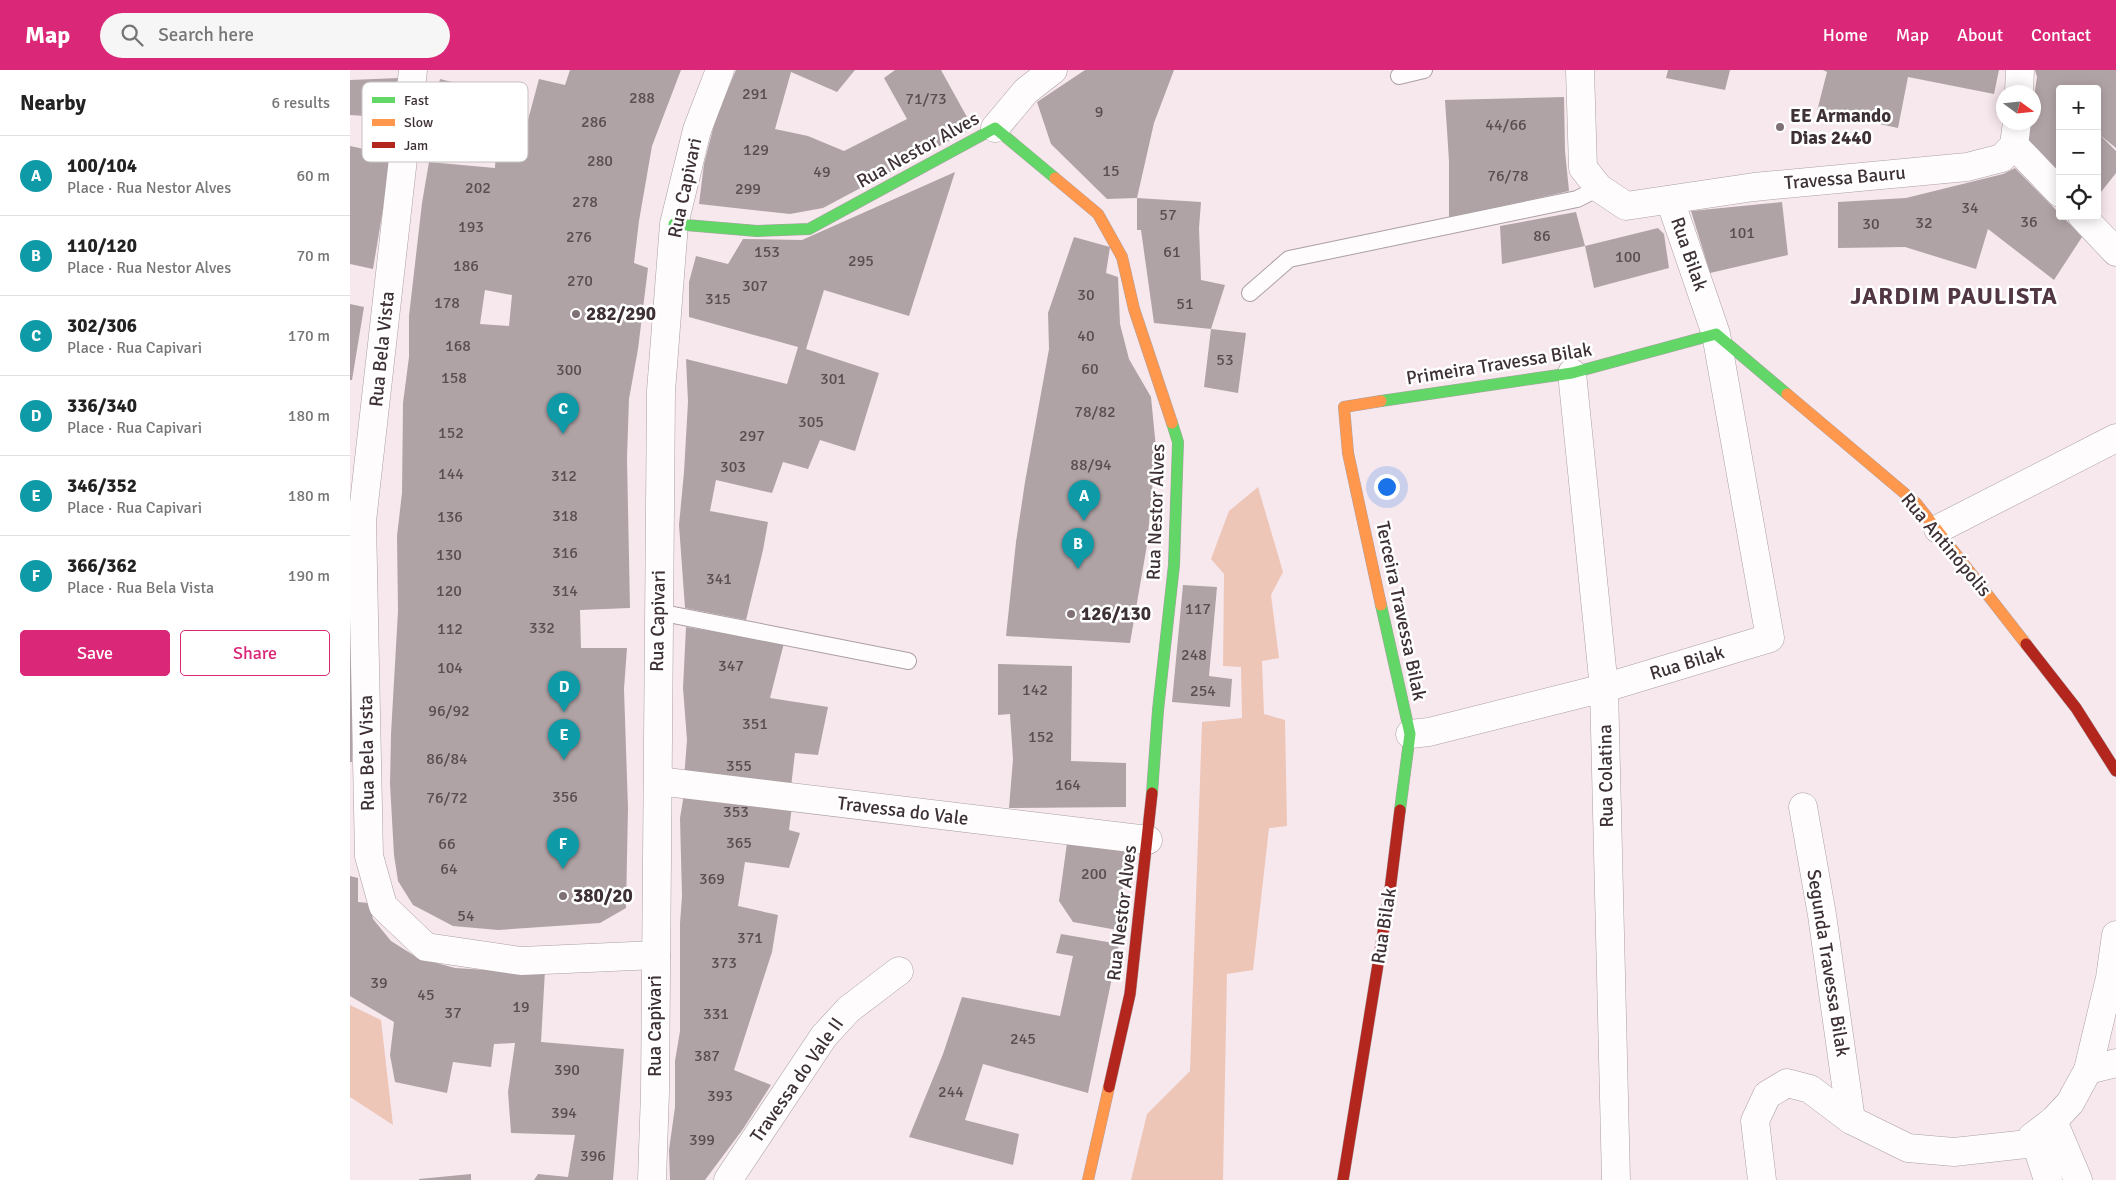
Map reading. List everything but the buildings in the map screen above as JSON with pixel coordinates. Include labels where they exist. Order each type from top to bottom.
[{"type":"street","name":"Rua Capivari","points":[[652,1180],[655,1092],[661,391],[674,224],[697,130],[720,70]]},
{"type":"street","points":[[995,128],[1026,91],[1053,70]]},
{"type":"street","name":"Rua Bilak","points":[[1343,1180],[1390,890],[1410,734],[1429,732],[1604,688],[1770,638],[1716,334],[1670,200],[1626,206],[1599,188],[1583,168],[1580,70]]},
{"type":"street","points":[[2019,85],[2020,70]]},
{"type":"street","name":"Rua Nestor Alves","points":[[674,224],[757,231],[809,229],[995,128],[1098,214],[1122,257],[1134,309],[1178,442],[1174,565],[1158,710],[1148,840],[1130,994],[1088,1180]]},
{"type":"street","name":"Travessa Bauru","points":[[1670,200],[1754,187],[1967,167],[2002,158],[2016,134],[2056,188]]},
{"type":"street","name":"Rua Bela Vista","points":[[403,162],[362,521],[369,856],[383,906],[426,947],[521,962],[656,955]]},
{"type":"street","points":[[2086,220],[2116,252]]},
{"type":"street","name":"Primeira Travessa Bilak","points":[[1344,407],[1572,373],[1716,334]]},
{"type":"street","name":"Rua Antinópolis","points":[[1716,334],[1916,503],[1938,528],[2076,708],[2116,771]]},
{"type":"street","name":"Rua Colatina","points":[[1572,373],[1604,688],[1616,1180]]},
{"type":"street","name":"Terceira Travessa Bilak","points":[[1344,407],[1348,452],[1410,734]]},
{"type":"street","points":[[1938,528],[2116,438]]},
{"type":"street","name":"Travessa do Vale","points":[[658,782],[1148,840]]},
{"type":"street","name":"Segunda Travessa Bilak","points":[[1803,807],[1822,915],[1850,1120]]},
{"type":"street","points":[[2048,1180],[2036,1143],[2032,1137],[2053,1121],[2070,1103],[2088,1070],[2110,978],[2116,935]]},
{"type":"street","name":"Travessa do Vale II","points":[[728,1180],[824,1036],[849,1008],[899,971]]},
{"type":"street","points":[[2088,1070],[2116,1063]]},
{"type":"street","points":[[1762,1180],[1755,1121],[1767,1095],[1787,1083],[1810,1089],[1850,1120],[1908,1148],[1954,1152],[2036,1143]]},
{"type":"street","points":[[2053,1121],[2078,1180]]},
{"type":"lane","points":[[1399,76],[1424,70]]},
{"type":"lane","points":[[1250,293],[1289,259],[1577,200],[1599,188]]},
{"type":"lane","points":[[658,612],[908,661]]},
{"type":"shaded area","points":[[1258,487],[1283,572],[1271,595],[1279,658],[1262,661],[1264,714],[1285,720],[1287,826],[1269,828],[1253,970],[1227,974],[1223,1180],[1131,1180],[1147,1114],[1190,1071],[1202,722],[1242,718],[1241,667],[1223,666],[1224,574],[1211,559],[1229,511]]},
{"type":"shaded area","points":[[350,1005],[381,1020],[393,1125],[350,1097]]},
{"type":"traffic: fast","points":[[674,224],[757,231],[809,229],[995,128],[1055,178]]},
{"type":"traffic: fast","points":[[1381,401],[1572,373],[1716,334],[1787,394]]},
{"type":"traffic: fast","points":[[1152,793],[1158,710],[1174,565],[1178,442],[1172,423]]},
{"type":"traffic: fast","points":[[1381,605],[1410,734],[1400,810]]},
{"type":"traffic: slow","points":[[1055,178],[1098,214],[1122,257],[1134,309],[1172,423]]},
{"type":"traffic: slow","points":[[1787,394],[1916,503],[2026,644]]},
{"type":"traffic: slow","points":[[1381,401],[1344,407],[1348,453],[1381,605]]},
{"type":"traffic: slow","points":[[1088,1180],[1109,1087]]},
{"type":"traffic: jam","points":[[2026,644],[2076,708],[2116,771]]},
{"type":"traffic: jam","points":[[1109,1087],[1130,994],[1152,793]]},
{"type":"traffic: jam","points":[[1343,1180],[1390,890],[1400,810]]},
{"type":"place","name":"EE Armando Dias 2440","points":[[1780,127]]},
{"type":"place","name":"282/290","points":[[576,314]]},
{"type":"place","name":"302/306","points":[[563,434]]},
{"type":"place","name":"100/104","points":[[1084,521]]},
{"type":"place","name":"110/120","points":[[1078,569]]},
{"type":"place","name":"126/130","points":[[1071,614]]},
{"type":"place","name":"336/340","points":[[564,712]]},
{"type":"place","name":"346/352","points":[[564,760]]},
{"type":"place","name":"366/362","points":[[563,869]]},
{"type":"place","name":"380/20","points":[[563,896]]},
{"type":"district","name":"JARDIM PAULISTA","points":[[1954,296]]}]
